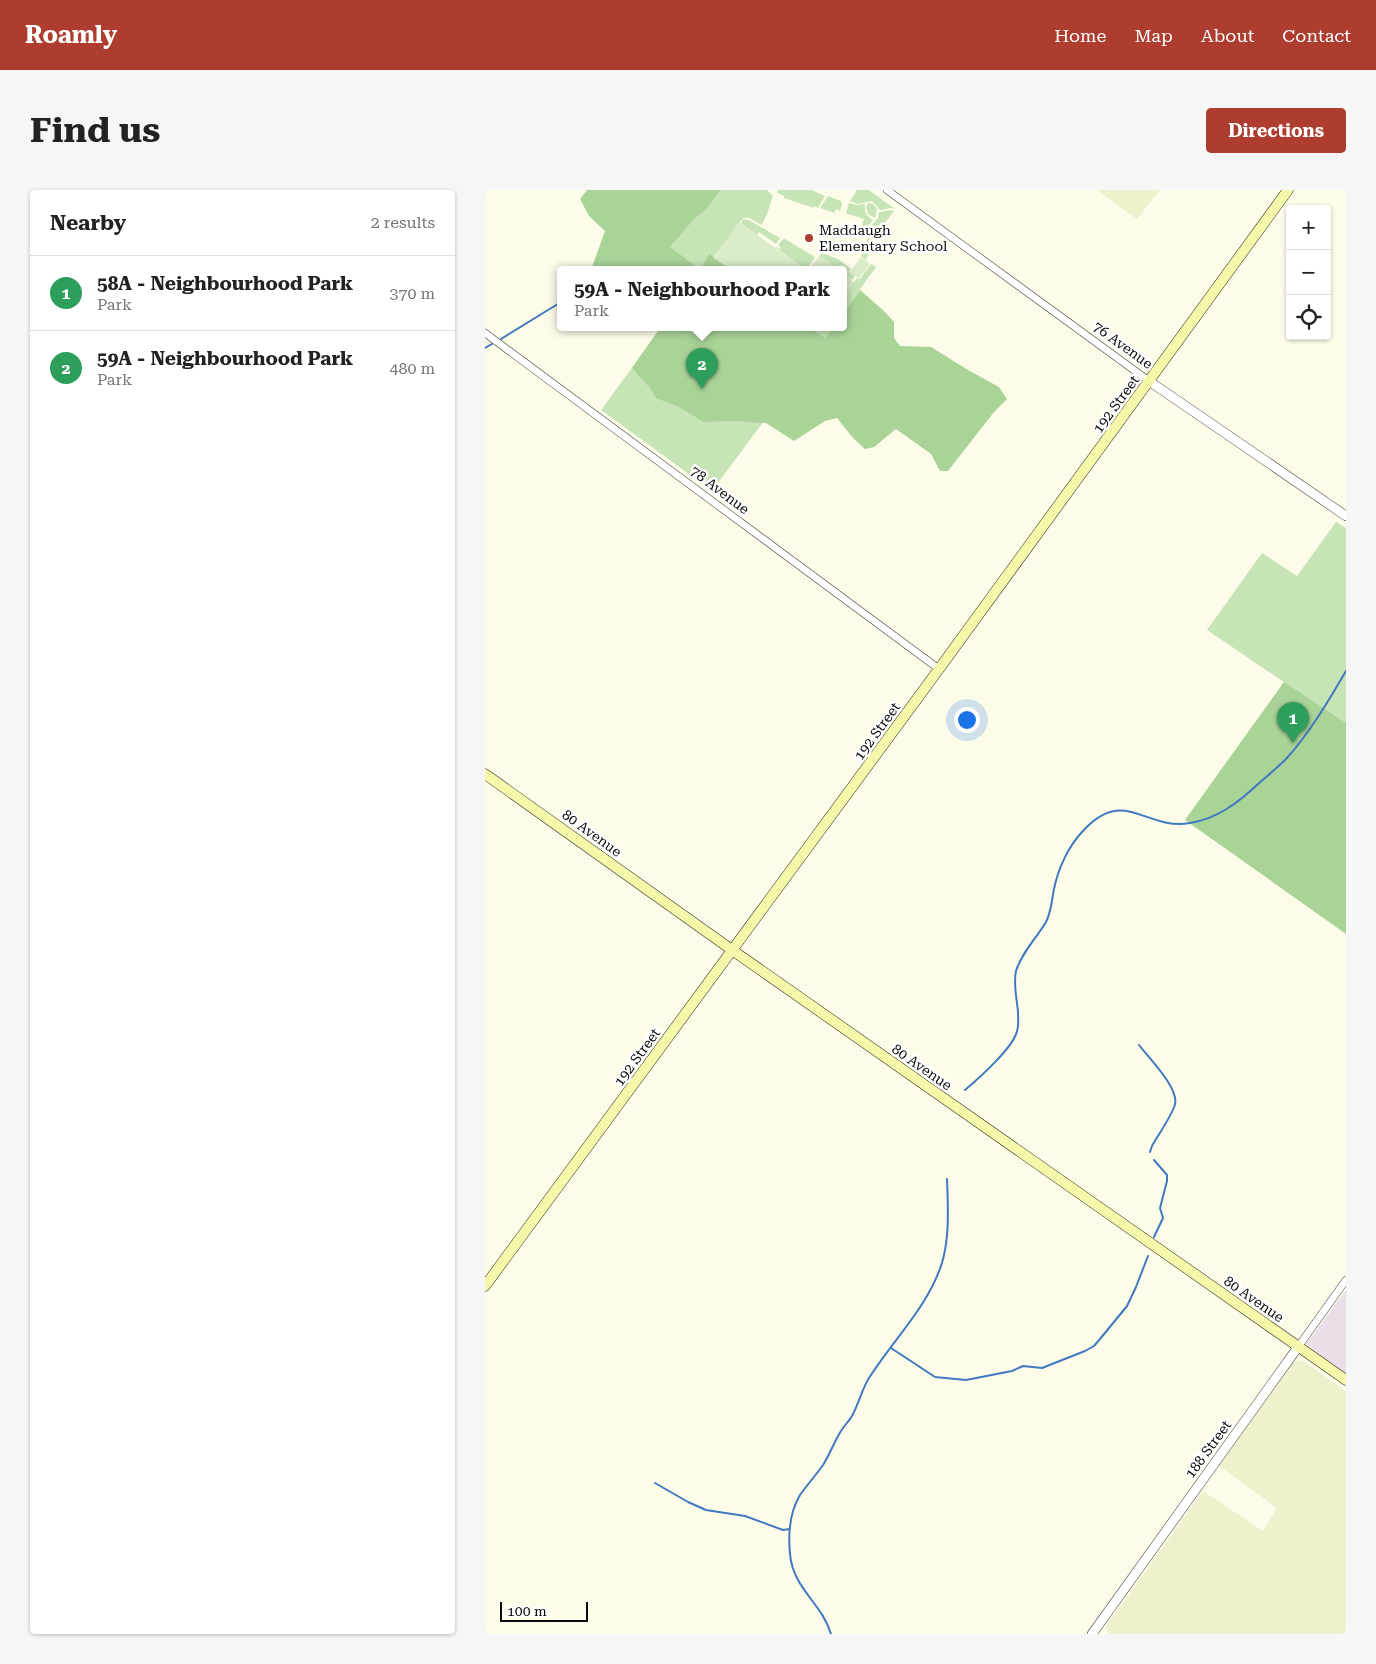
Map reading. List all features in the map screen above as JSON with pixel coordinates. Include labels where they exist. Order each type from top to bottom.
[{"type":"main road","name":"192 Street","points":[[485,1286],[1289,190]]},
{"type":"main road","name":"80 Avenue","points":[[485,774],[732,950],[1346,1380]]},
{"type":"street","name":"76 Avenue","points":[[887,190],[1149,381],[1346,516]]},
{"type":"street","name":"78 Avenue","points":[[485,333],[939,669]]},
{"type":"street","name":"188 Street","points":[[1092,1634],[1346,1280]]},
{"type":"shaded area","points":[[1346,1290],[1346,1374],[1306,1344]]},
{"type":"green space","points":[[587,190],[720,190],[708,207],[693,220],[670,247],[696,266],[592,266],[605,231],[589,216],[580,199]]},
{"type":"green space","points":[[708,190],[768,190],[773,196],[762,225],[749,218],[743,218],[714,257],[726,266],[696,266],[684,258],[664,250]]},
{"type":"green space","points":[[778,190],[811,190],[825,196],[818,208],[814,206],[814,208],[784,198],[784,196],[777,193]]},
{"type":"green space","points":[[857,190],[869,190],[895,209],[880,210],[872,201],[858,204],[850,201]]},
{"type":"green space","points":[[1097,190],[1160,190],[1137,219]]},
{"type":"green space","points":[[828,196],[841,201],[840,211],[836,209],[834,213],[820,208]]},
{"type":"green space","points":[[849,203],[865,204],[866,214],[873,220],[868,226],[867,235],[859,232],[864,219],[846,213]]},
{"type":"green space","points":[[868,203],[873,204],[877,209],[875,218],[868,214],[866,206]]},
{"type":"green space","points":[[894,211],[881,226],[874,238],[869,236],[870,227],[878,218],[879,212]]},
{"type":"green space","points":[[743,219],[749,220],[780,238],[776,244],[759,232],[757,235],[741,223]]},
{"type":"green space","points":[[739,222],[800,266],[725,266],[714,258]]},
{"type":"green space","points":[[868,238],[873,240],[867,252],[869,253],[866,260],[861,256]]},
{"type":"green space","points":[[785,239],[815,257],[809,266],[801,266],[776,248],[781,248],[778,245]]},
{"type":"green space","points":[[822,253],[838,259],[851,269],[849,272],[855,276],[852,280],[847,276],[847,266],[833,266],[819,256]]},
{"type":"green space","points":[[709,254],[726,266],[703,266]]},
{"type":"green space","points":[[819,256],[833,266],[812,266]]},
{"type":"green space","points":[[861,257],[870,264],[859,279],[850,272]]},
{"type":"green space","points":[[871,264],[876,267],[847,307],[847,292],[857,278],[860,279]]},
{"type":"green space","points":[[847,276],[854,282],[847,292]]},
{"type":"green space","points":[[860,290],[894,322],[894,338],[900,346],[931,347],[999,387],[1007,399],[994,412],[948,471],[940,471],[931,454],[896,429],[874,447],[865,449],[853,438],[837,418],[825,421],[794,441],[766,423],[704,422],[677,406],[656,398],[650,388],[632,368],[658,331],[814,331],[825,338],[831,331],[847,331],[847,308]]},
{"type":"green space","points":[[659,331],[831,331],[712,491],[601,410]]},
{"type":"green space","points":[[1336,522],[1346,528],[1346,910],[1196,805],[1284,682],[1207,630],[1262,553],[1297,576]]},
{"type":"green space","points":[[1284,682],[1346,723],[1346,934],[1185,820]]},
{"type":"green space","points":[[1302,1360],[1346,1391],[1346,1634],[1110,1634],[1105,1628],[1203,1491],[1263,1531],[1277,1508],[1218,1465],[1294,1362]]},
{"type":"waterway","points":[[501,339],[557,304]]},
{"type":"waterway","points":[[485,348],[492,344]]},
{"type":"waterway","points":[[965,1090],[995,1062],[1014,1038],[1018,1029],[1015,986],[1016,971],[1025,952],[1048,918],[1061,866],[1072,844],[1082,832],[1097,818],[1110,812],[1123,811],[1135,813],[1174,824],[1200,821],[1227,809],[1251,791],[1283,762],[1303,739],[1346,671]]},
{"type":"waterway","points":[[1139,1045],[1168,1081],[1175,1097],[1172,1113],[1150,1152]]},
{"type":"waterway","points":[[1154,1160],[1167,1175],[1160,1208],[1163,1218],[1154,1237]]},
{"type":"waterway","points":[[831,1634],[827,1623],[802,1587],[792,1566],[789,1539],[792,1516],[800,1495],[823,1465],[842,1429],[852,1416],[869,1378],[918,1310],[935,1282],[946,1245],[948,1223],[947,1179]]},
{"type":"waterway","points":[[891,1348],[935,1377],[966,1380],[1012,1371],[1023,1366],[1042,1368],[1094,1346],[1127,1306],[1148,1256]]},
{"type":"waterway","points":[[655,1483],[706,1510],[745,1516],[783,1530],[790,1529]]},
{"type":"place","name":"Maddaugh Elementary School","points":[[809,238]]},
{"type":"place","name":"59A - Neighbourhood Park","points":[[702,389]]},
{"type":"place","name":"58A - Neighbourhood Park","points":[[1293,743]]}]
